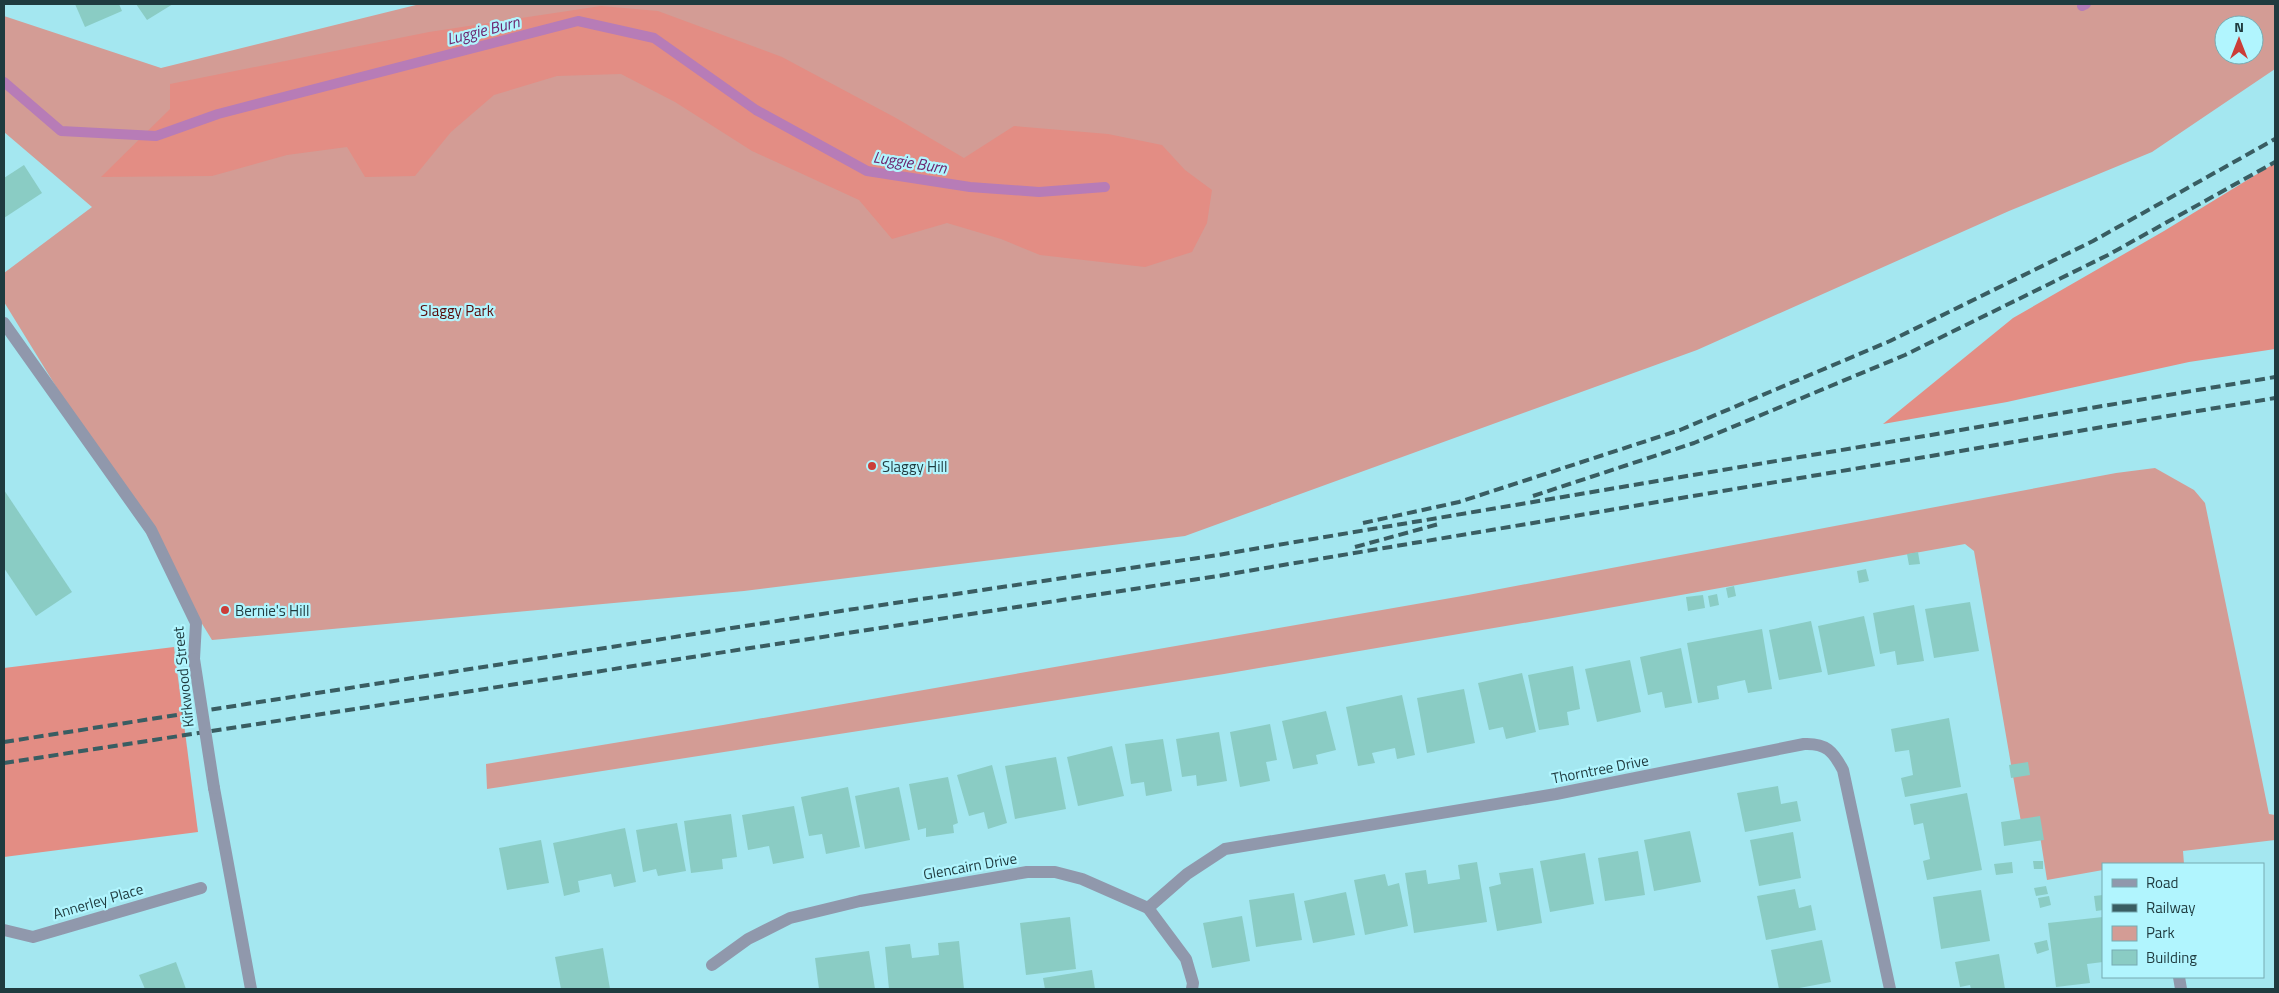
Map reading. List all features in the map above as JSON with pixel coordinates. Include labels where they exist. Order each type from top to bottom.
[{"type":"street","name":"Kirkwood Street","points":[[4,323],[151,530],[196,623],[194,659],[214,788],[250,989]]},
{"type":"street","name":"Thorntree Drive","points":[[1148,908],[1187,874],[1225,849],[1556,794],[1804,744],[1819,743],[1830,750],[1843,770],[1890,989]]},
{"type":"street","name":"Glencairn Drive","points":[[712,965],[748,939],[790,918],[860,901],[1027,872],[1055,872],[1082,879],[1148,908],[1186,959],[1193,983],[1192,989]]},
{"type":"street","name":"Annerley Place","points":[[4,930],[33,937],[201,888]]},
{"type":"green space","name":"Slaggy Park","points":[[420,4],[2275,4],[2275,69],[2152,152],[2009,211],[1697,350],[1185,536],[744,591],[212,640],[4,302],[4,273],[92,207],[4,132],[4,16],[161,68]]},
{"type":"green space","points":[[2155,468],[2194,490],[2205,503],[2269,814],[2275,815],[2275,840],[2183,851],[2184,863],[2102,863],[2102,870],[2047,880],[2038,823],[2021,822],[1974,551],[1965,544],[1547,619],[1224,674],[487,789],[486,764],[723,725],[1468,595],[2116,473]]},
{"type":"shaded area","points":[[601,6],[658,11],[782,57],[896,118],[964,158],[1014,126],[1108,134],[1162,145],[1185,170],[1212,190],[1207,223],[1192,252],[1145,267],[1040,255],[1001,239],[947,223],[892,239],[859,200],[752,151],[675,102],[621,74],[557,76],[494,95],[451,132],[415,176],[365,177],[347,147],[287,155],[212,176],[101,177],[170,109],[170,84],[429,32]]},
{"type":"shaded area","points":[[2275,163],[2275,349],[2189,362],[2007,402],[1883,424],[2013,318],[2164,231]]},
{"type":"shaded area","points":[[174,647],[198,832],[4,857],[4,668]]},
{"type":"building","points":[[75,4],[119,4],[122,11],[85,27]]},
{"type":"building","points":[[136,4],[173,4],[147,20]]},
{"type":"building","points":[[24,165],[42,193],[4,218],[4,178]]},
{"type":"building","points":[[4,490],[72,592],[36,616],[4,568]]},
{"type":"building","points":[[1918,552],[1920,564],[1909,565],[1907,554]]},
{"type":"building","points":[[1866,569],[1869,581],[1859,583],[1857,571]]},
{"type":"building","points":[[1734,586],[1736,596],[1728,598],[1726,588]]},
{"type":"building","points":[[1717,594],[1719,605],[1710,607],[1708,596]]},
{"type":"building","points":[[1703,595],[1705,608],[1688,611],[1686,597]]},
{"type":"building","points":[[1970,602],[1979,651],[1934,658],[1925,609]]},
{"type":"building","points":[[1914,605],[1924,661],[1897,665],[1895,651],[1880,654],[1873,613]]},
{"type":"building","points":[[1864,616],[1875,666],[1828,675],[1818,626]]},
{"type":"building","points":[[1811,621],[1822,672],[1779,680],[1769,630]]},
{"type":"building","points":[[1762,629],[1772,689],[1748,693],[1745,680],[1717,686],[1719,699],[1698,703],[1687,643]]},
{"type":"building","points":[[1681,648],[1692,703],[1665,708],[1662,692],[1648,695],[1640,657]]},
{"type":"building","points":[[1630,660],[1641,712],[1597,722],[1585,669]]},
{"type":"building","points":[[1573,666],[1580,709],[1567,712],[1569,725],[1539,730],[1528,675]]},
{"type":"building","points":[[1522,673],[1536,732],[1506,739],[1503,727],[1489,730],[1478,683]]},
{"type":"building","points":[[1464,689],[1475,743],[1427,753],[1417,698]]},
{"type":"building","points":[[1402,695],[1415,755],[1397,759],[1395,748],[1372,753],[1375,763],[1358,766],[1346,707]]},
{"type":"building","points":[[1326,711],[1336,750],[1316,755],[1318,764],[1293,769],[1282,721]]},
{"type":"building","points":[[1949,718],[1961,787],[1905,797],[1901,778],[1913,775],[1909,750],[1895,752],[1891,729]]},
{"type":"building","points":[[1270,724],[1277,760],[1266,762],[1270,781],[1240,787],[1230,732]]},
{"type":"building","points":[[1219,732],[1227,781],[1197,786],[1196,775],[1182,777],[1176,739]]},
{"type":"building","points":[[1163,739],[1172,791],[1146,796],[1144,782],[1131,784],[1125,744]]},
{"type":"building","points":[[1112,746],[1124,796],[1078,806],[1067,757]]},
{"type":"building","points":[[1056,757],[1066,809],[1015,819],[1005,766]]},
{"type":"building","points":[[2028,762],[2030,775],[2011,778],[2009,765]]},
{"type":"building","points":[[992,765],[1007,823],[988,829],[984,812],[969,816],[957,775]]},
{"type":"building","points":[[948,777],[958,823],[953,825],[954,833],[926,837],[926,828],[918,830],[909,784]]},
{"type":"building","points":[[1778,786],[1781,804],[1797,801],[1801,821],[1745,832],[1737,793]]},
{"type":"building","points":[[848,787],[860,847],[826,854],[822,834],[809,836],[801,797]]},
{"type":"building","points":[[899,787],[910,840],[865,849],[855,796]]},
{"type":"building","points":[[1967,793],[1982,870],[1927,880],[1923,861],[1930,859],[1923,823],[1914,825],[1910,804]]},
{"type":"building","points":[[794,806],[804,858],[773,864],[769,846],[748,850],[742,815]]},
{"type":"building","points":[[731,814],[737,857],[722,859],[723,869],[691,873],[684,821]]},
{"type":"building","points":[[2040,816],[2044,840],[2004,846],[2001,822]]},
{"type":"building","points":[[677,823],[686,871],[658,876],[656,869],[643,872],[636,830]]},
{"type":"building","points":[[625,828],[636,882],[614,887],[611,874],[578,881],[580,892],[564,896],[553,843]]},
{"type":"building","points":[[1690,831],[1701,882],[1654,891],[1644,840]]},
{"type":"building","points":[[1793,832],[1801,878],[1759,886],[1750,840]]},
{"type":"building","points":[[541,840],[549,883],[507,890],[499,848]]},
{"type":"building","points":[[1638,851],[1645,895],[1605,901],[1598,858]]},
{"type":"building","points":[[1585,853],[1594,904],[1550,912],[1540,861]]},
{"type":"building","points":[[2033,861],[2043,861],[2043,869],[2034,869]]},
{"type":"building","points":[[1477,862],[1487,922],[1414,933],[1405,873],[1426,870],[1428,884],[1460,879],[1458,865]]},
{"type":"building","points":[[2012,862],[2013,873],[1996,875],[1994,864]]},
{"type":"building","points":[[1533,868],[1542,923],[1497,931],[1489,887],[1501,884],[1499,873]]},
{"type":"building","points":[[1385,874],[1388,886],[1399,883],[1408,926],[1365,935],[1354,880]]},
{"type":"building","points":[[2046,886],[2048,894],[2036,896],[2034,888]]},
{"type":"building","points":[[1795,889],[1799,908],[1811,905],[1816,930],[1766,940],[1757,896]]},
{"type":"building","points":[[1981,890],[1990,941],[1941,949],[1933,897]]},
{"type":"building","points":[[1346,892],[1355,935],[1313,943],[1304,901]]},
{"type":"building","points":[[1294,893],[1302,940],[1256,947],[1249,900]]},
{"type":"building","points":[[2102,895],[2102,910],[2096,911],[2094,896]]},
{"type":"building","points":[[2049,896],[2051,905],[2040,908],[2038,898]]},
{"type":"building","points":[[1242,916],[1250,961],[1212,968],[1203,923]]},
{"type":"building","points":[[1070,917],[1076,969],[1026,975],[1020,923]]},
{"type":"building","points":[[2102,917],[2102,962],[2087,964],[2090,983],[2056,987],[2048,923]]},
{"type":"building","points":[[1822,940],[1831,982],[1794,989],[1779,989],[1771,950]]},
{"type":"building","points":[[2047,940],[2049,950],[2037,954],[2034,943]]},
{"type":"building","points":[[959,941],[964,989],[889,989],[885,947],[910,944],[912,958],[939,955],[938,943]]},
{"type":"building","points":[[603,948],[610,989],[561,989],[555,957]]},
{"type":"building","points":[[869,951],[875,989],[819,989],[815,958]]},
{"type":"building","points":[[1999,954],[2005,989],[1971,989],[1970,985],[1960,987],[1955,962]]},
{"type":"building","points":[[176,962],[186,989],[145,989],[139,975]]},
{"type":"building","points":[[1092,970],[1095,989],[1045,989],[1043,978]]},
{"type":"waterway","name":"Luggie Burn","points":[[2082,6],[2086,4]]},
{"type":"waterway","name":"Luggie Burn","points":[[4,82],[61,131],[156,136],[218,114],[578,21],[654,38],[756,110],[867,171],[970,187],[1039,192],[1105,187]]},
{"type":"railway","points":[[1363,523],[1459,502],[1680,430],[1890,341],[2093,241],[2275,139]]},
{"type":"railway","points":[[1533,496],[1694,443],[1905,355],[2108,255],[2275,162]]},
{"type":"railway","points":[[4,742],[841,611],[1218,555],[2275,377]]},
{"type":"railway","points":[[4,763],[1218,576],[2275,398]]},
{"type":"railway","points":[[1355,547],[1439,524]]},
{"type":"place","name":"Slaggy Hill","points":[[872,466]]},
{"type":"place","name":"Bernie's Hill","points":[[225,610]]}]
